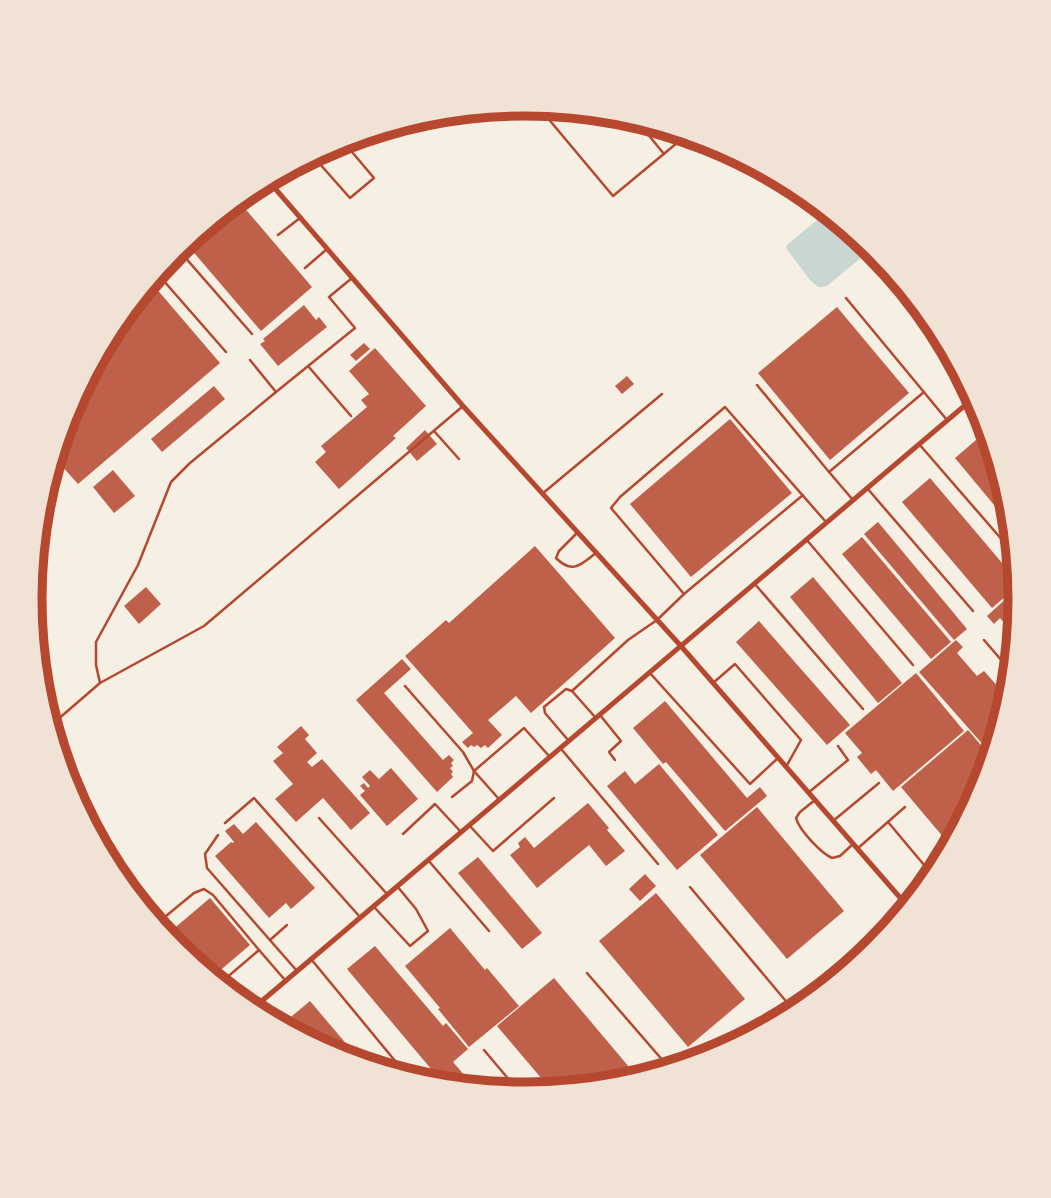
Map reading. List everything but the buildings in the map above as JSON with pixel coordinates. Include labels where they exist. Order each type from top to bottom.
[{"type":"street","points":[[273,187],[463,406],[680,645],[903,901]]},
{"type":"street","points":[[260,1003],[967,403]]},
{"type":"street","points":[[807,992],[855,952]]},
{"type":"lane","points":[[547,117],[613,196],[679,141]]},
{"type":"lane","points":[[645,131],[664,154]]},
{"type":"lane","points":[[319,162],[350,198],[374,178],[349,149]]},
{"type":"lane","points":[[278,235],[300,218]]},
{"type":"lane","points":[[305,268],[327,249]]},
{"type":"lane","points":[[184,257],[252,334]]},
{"type":"lane","points":[[100,683],[96,665],[96,642],[138,565],[171,482],[190,463],[355,328],[329,297],[352,278]]},
{"type":"lane","points":[[163,279],[226,352]]},
{"type":"lane","points":[[846,298],[947,420]]},
{"type":"lane","points":[[250,360],[276,392]]},
{"type":"lane","points":[[308,366],[351,416]]},
{"type":"lane","points":[[757,385],[853,500]]},
{"type":"lane","points":[[829,472],[924,392]]},
{"type":"lane","points":[[542,494],[662,394]]},
{"type":"lane","points":[[57,720],[100,683],[204,626],[463,406]]},
{"type":"lane","points":[[684,594],[611,508],[620,497],[725,407],[826,522]]},
{"type":"lane","points":[[434,431],[459,459]]},
{"type":"lane","points":[[919,444],[1006,544]]},
{"type":"lane","points":[[867,488],[973,611]]},
{"type":"lane","points":[[572,691],[628,640],[657,620],[684,594],[803,495]]},
{"type":"lane","points":[[578,533],[559,551],[556,558],[570,567],[578,567],[596,553]]},
{"type":"lane","points":[[806,539],[913,665]]},
{"type":"lane","points":[[754,583],[863,709]]},
{"type":"lane","points":[[984,640],[1005,664]]},
{"type":"lane","points":[[713,683],[735,664],[802,740],[786,767]]},
{"type":"lane","points":[[649,672],[750,784],[778,758]]},
{"type":"lane","points":[[405,685],[463,752],[474,772],[499,799]]},
{"type":"lane","points":[[568,740],[545,713],[544,707],[566,689],[572,691],[621,741],[609,752],[615,760]]},
{"type":"lane","points":[[452,797],[471,781],[474,772],[524,728],[549,756]]},
{"type":"lane","points":[[560,747],[658,864]]},
{"type":"lane","points":[[808,793],[848,760],[838,747]]},
{"type":"lane","points":[[833,821],[879,783]]},
{"type":"lane","points":[[225,823],[254,798],[360,917]]},
{"type":"lane","points":[[469,825],[493,850],[554,798]]},
{"type":"lane","points":[[815,800],[796,817],[798,825],[826,856],[832,859],[855,846],[905,807]]},
{"type":"lane","points":[[402,834],[435,804],[461,832]]},
{"type":"lane","points":[[319,818],[387,894]]},
{"type":"lane","points":[[888,822],[927,869]]},
{"type":"lane","points":[[218,835],[205,854],[207,868],[297,971]]},
{"type":"lane","points":[[428,860],[488,931]]},
{"type":"lane","points":[[373,906],[410,946],[428,930],[416,909],[397,886]]},
{"type":"lane","points":[[690,887],[789,1004]]},
{"type":"lane","points":[[163,919],[194,893],[204,889],[213,895],[285,980]]},
{"type":"lane","points":[[270,940],[287,925]]},
{"type":"lane","points":[[226,979],[260,950]]},
{"type":"lane","points":[[311,959],[399,1066]]},
{"type":"lane","points":[[587,974],[664,1062]]},
{"type":"lane","points":[[484,1050],[511,1082]]},
{"type":"shaded area","points":[[822,216],[865,255],[828,285],[818,287],[786,248]]}]
